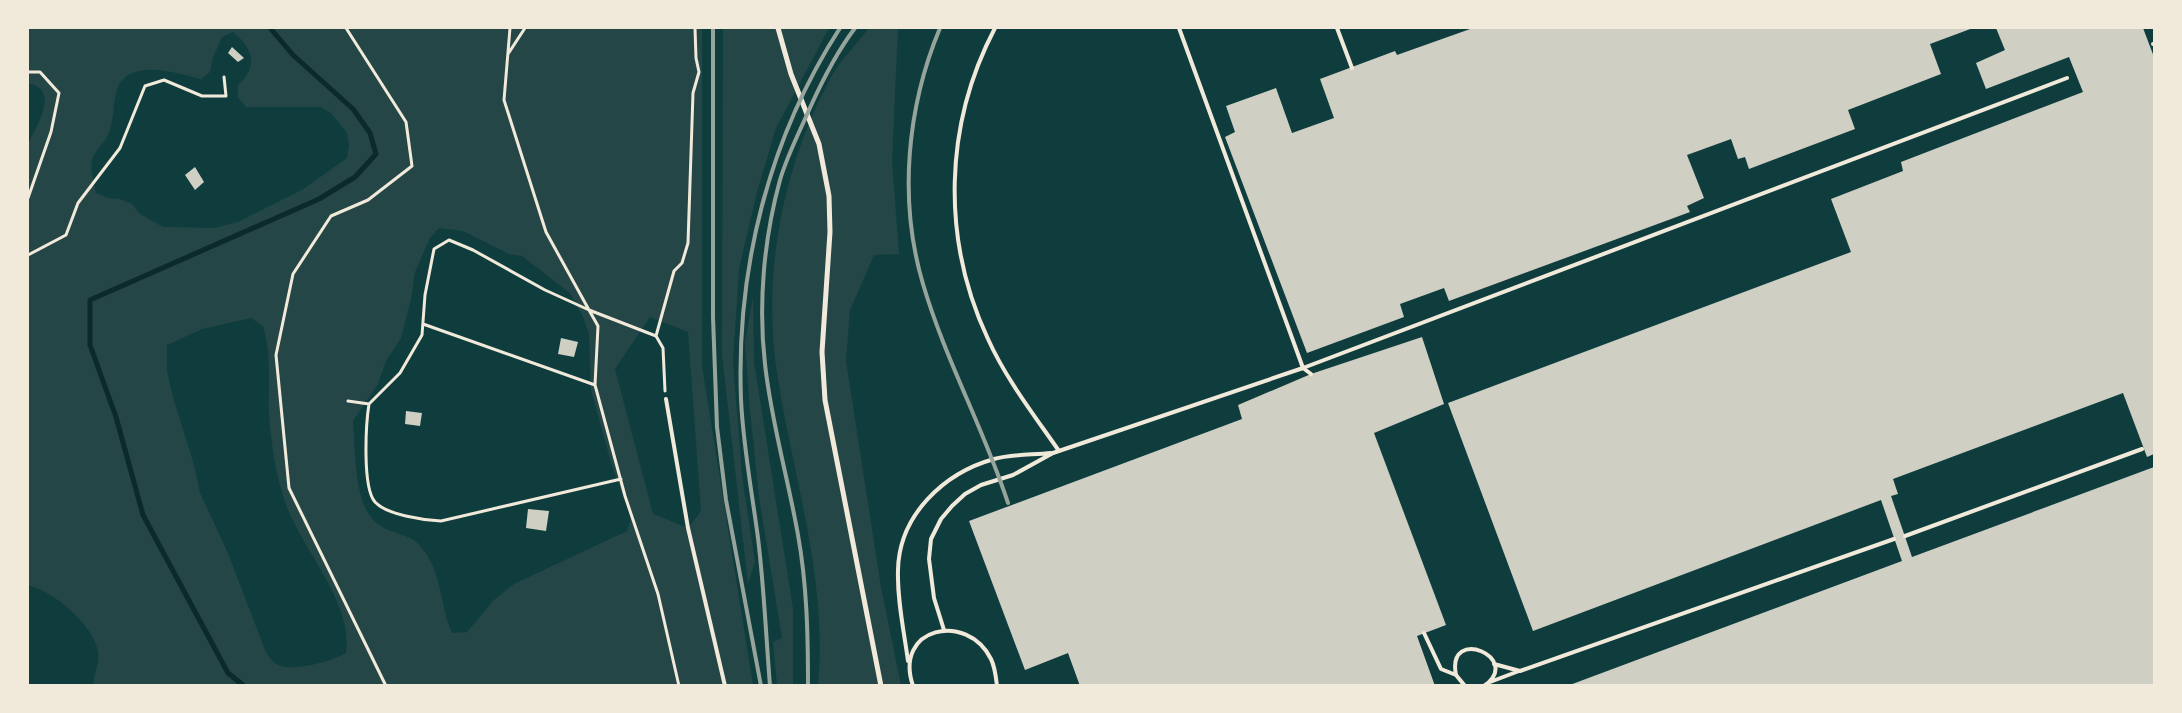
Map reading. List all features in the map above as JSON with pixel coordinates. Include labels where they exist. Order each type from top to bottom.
[{"type":"street","points":[[778,28],[785,54],[814,128],[823,160],[829,196],[830,232],[822,352],[825,400],[831,441],[881,686]]},
{"type":"lane","points":[[995,28],[982,52],[961,116],[954,179],[954,212],[958,243],[965,277],[988,339],[1005,371],[1059,451]]},
{"type":"lane","points":[[1179,28],[1303,368],[1311,374]]},
{"type":"lane","points":[[1337,28],[1352,68]]},
{"type":"lane","points":[[944,630],[934,598],[929,559],[931,539],[941,520],[965,494],[981,485],[1014,475],[1053,453],[1303,368],[2067,78]]},
{"type":"lane","points":[[666,399],[688,528],[725,686]]},
{"type":"lane","points":[[1905,536],[2142,449]]},
{"type":"lane","points":[[913,686],[898,595],[898,568],[903,542],[912,520],[924,502],[940,485],[957,474],[975,466],[1005,457],[1053,453]]},
{"type":"lane","points":[[1486,684],[1894,539]]},
{"type":"lane","points":[[908,661],[913,648],[923,638],[935,631],[944,630],[963,633],[982,646],[992,660],[997,686]]},
{"type":"lane","points":[[1424,633],[1441,669],[1456,675],[1466,686]]},
{"type":"lane","points":[[1456,675],[1455,669],[1458,657],[1468,649],[1481,649],[1487,653],[1494,664],[1492,678],[1486,684]]},
{"type":"lane","points":[[1494,664],[1520,671]]},
{"type":"path","points":[[346,28],[406,122],[412,166],[368,200],[331,216],[293,274],[276,355],[289,488],[386,686]]},
{"type":"path","points":[[510,28],[504,100],[546,232],[589,310],[596,319],[599,340],[595,385],[621,479],[658,594],[680,686]]},
{"type":"path","points":[[508,54],[525,28]]},
{"type":"path","points":[[656,336],[661,325],[674,271],[682,263],[690,234],[693,93],[699,72],[696,58],[695,28]]},
{"type":"path","points":[[28,72],[40,72],[59,93],[51,132],[28,198]]},
{"type":"path","points":[[28,255],[66,235],[78,203],[120,148],[144,86],[164,80],[202,96],[226,96],[224,77]]},
{"type":"path","points":[[621,479],[440,521],[425,520],[384,509],[374,501],[370,491],[365,434],[369,404],[400,373],[422,335],[425,295],[434,249],[449,240],[473,250],[545,290],[589,310],[656,336],[663,348],[666,399]]},
{"type":"path","points":[[422,324],[595,385]]},
{"type":"path","points":[[348,402],[369,404]]},
{"type":"shaded area","points":[[28,28],[702,28],[702,366],[753,685],[93,685],[98,664],[98,651],[88,630],[60,602],[49,594],[28,585],[28,145],[40,119],[45,101],[43,93],[38,87],[28,83]],"holes":[[[233,32],[249,51],[251,65],[245,78],[238,85],[238,97],[246,107],[320,107],[331,113],[347,133],[349,145],[347,158],[302,190],[238,222],[214,228],[163,227],[140,214],[132,204],[96,193],[92,174],[92,159],[109,133],[113,118],[115,95],[119,85],[126,77],[135,72],[146,70],[170,72],[201,79],[210,72],[212,60],[222,37]],[[439,228],[463,231],[509,254],[522,256],[570,293],[583,317],[589,334],[591,390],[612,466],[631,518],[627,531],[514,584],[494,600],[467,632],[452,633],[437,578],[429,557],[418,543],[384,528],[371,517],[364,506],[357,478],[353,421],[378,384],[386,361],[401,338],[411,299],[415,272],[430,238]],[[650,317],[688,332],[701,511],[688,528],[653,514],[615,369]],[[251,318],[263,326],[268,348],[269,413],[277,473],[287,507],[326,579],[343,617],[346,653],[340,656],[324,662],[288,667],[275,663],[265,650],[228,553],[200,493],[194,465],[167,371],[167,345],[202,329]]]},
{"type":"shaded area","points":[[723,28],[829,28],[776,128],[757,192],[739,269],[733,362],[742,475],[755,562],[748,584],[722,354]]},
{"type":"shaded area","points":[[869,28],[898,28],[892,161],[899,254],[874,255],[850,310],[846,361],[881,587],[901,685],[818,686],[820,647],[814,570],[778,379],[773,341],[774,263],[788,187],[799,150],[813,114],[834,72]]},
{"type":"shaded area","points":[[753,297],[754,362],[793,609],[793,685],[777,685],[773,642],[782,638],[759,497],[745,342]]},
{"type":"building","points":[[1473,28],[1973,28],[1930,44],[1941,74],[1848,110],[1855,129],[1749,169],[1745,157],[1738,159],[1731,139],[1687,155],[1704,198],[1687,206],[1690,212],[1449,301],[1444,288],[1400,304],[1404,317],[1307,353],[1225,137],[1235,132],[1226,106],[1276,88],[1292,133],[1334,118],[1320,79],[1395,51],[1397,55]]},
{"type":"building","points":[[1996,28],[2143,28],[2154,57],[2154,454],[2147,457],[2123,393],[1893,479],[1898,494],[1891,496],[1912,557],[2154,467],[2154,686],[1567,686],[1902,561],[1881,500],[1533,631],[1448,403],[1851,252],[1831,199],[1903,171],[1901,162],[2083,92],[2069,57],[1986,89],[1976,63],[2005,50]]},
{"type":"building","points":[[232,47],[244,58],[238,62],[228,53]]},
{"type":"building","points":[[195,167],[204,182],[195,190],[185,175]]},
{"type":"building","points":[[1422,337],[1444,404],[1374,433],[1446,625],[1417,636],[1435,686],[1080,686],[1068,653],[1025,670],[969,521],[1242,419],[1238,405],[1311,374]]},
{"type":"building","points":[[561,338],[578,342],[574,357],[558,354]]},
{"type":"building","points":[[406,411],[422,413],[420,426],[405,424]]},
{"type":"building","points":[[528,509],[549,511],[546,531],[526,528]]},
{"type":"waterway","points":[[244,686],[228,673],[143,515],[116,417],[90,345],[90,300],[319,199],[355,177],[376,154],[370,133],[353,109],[293,55],[270,28]]},
{"type":"railway","points":[[713,28],[713,317],[717,427],[726,500],[761,686]]},
{"type":"railway","points":[[770,686],[760,556],[742,417],[741,350],[744,301],[751,253],[776,159],[794,114],[815,70],[840,28]]},
{"type":"railway","points":[[808,686],[806,610],[801,554],[771,407],[763,341],[762,295],[766,248],[774,202],[786,162],[824,78],[855,28]]},
{"type":"railway","points":[[940,28],[920,90],[914,122],[910,154],[910,220],[915,252],[932,312],[953,367],[988,448],[1008,503]]}]
